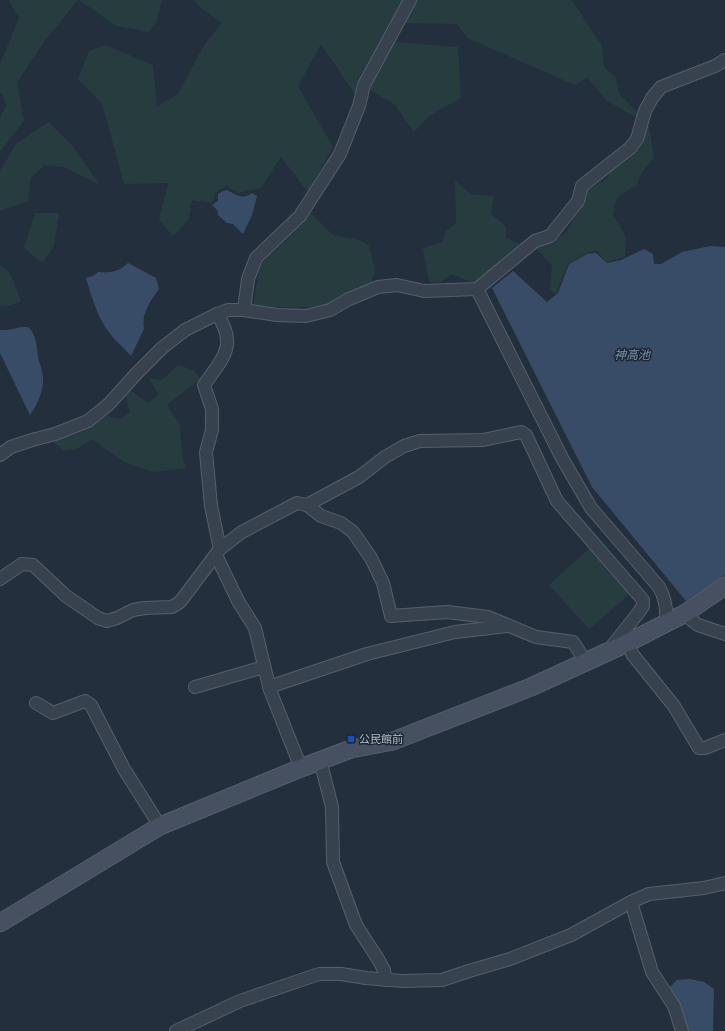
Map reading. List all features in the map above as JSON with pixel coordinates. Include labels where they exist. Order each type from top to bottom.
[{"type":"street","points":[[244,310],[248,279],[256,258],[300,216],[340,154],[359,106],[364,85],[410,0]]},
{"type":"street","points":[[0,455],[11,447],[54,434],[88,421],[109,404],[162,348],[185,330],[228,310],[244,310],[277,315],[306,316],[330,310],[347,300],[378,287],[397,285],[424,291],[477,289],[535,241],[550,236],[578,201],[582,186],[630,148],[637,139],[644,111],[661,87],[715,66],[725,60]]},
{"type":"street","points":[[477,289],[562,458],[592,508],[659,587],[665,598],[666,623]]},
{"type":"street","points":[[217,314],[224,323],[228,337],[226,352],[204,385],[212,409],[212,430],[206,452],[211,506],[218,552],[238,601],[255,628],[269,687],[300,768]]},
{"type":"street","points":[[307,505],[359,477],[385,457],[404,446],[420,441],[483,440],[521,432],[526,435],[557,501],[643,600],[643,606],[639,612],[608,652]]},
{"type":"street","points":[[0,579],[22,564],[33,564],[66,596],[98,618],[107,621],[133,610],[172,607],[180,602],[218,552],[242,532],[297,503],[307,505],[321,516],[341,523],[354,532],[371,558],[383,583],[391,616],[447,612],[488,617],[536,637],[573,642],[586,662]]},
{"type":"street","points":[[0,923],[160,826],[320,760],[351,749],[393,741],[485,706],[627,643],[684,614],[725,586]]},
{"type":"street","points":[[684,614],[698,625],[725,634]]},
{"type":"street","points":[[269,687],[367,654],[455,632],[510,626]]},
{"type":"street","points":[[627,643],[633,655],[674,706],[699,748],[705,748],[725,740]]},
{"type":"street","points":[[195,687],[264,667]]},
{"type":"street","points":[[36,703],[53,713],[85,701],[91,705],[124,769],[160,826]]},
{"type":"street","points":[[320,760],[332,808],[333,862],[356,924],[378,959],[386,980]]},
{"type":"street","points":[[176,1031],[202,1026],[240,1001],[319,974],[341,974],[386,980],[442,980],[510,959],[571,935],[631,902],[649,894],[704,888],[725,883]]},
{"type":"street","points":[[631,902],[652,972],[674,1006],[682,1031]]},
{"type":"green space","points":[[9,0],[78,0],[44,42],[17,82],[24,120],[0,152],[0,118],[6,106],[3,94],[0,92],[0,64],[19,18]]},
{"type":"green space","points":[[79,0],[162,0],[157,20],[149,32],[116,26]]},
{"type":"green space","points":[[194,0],[572,0],[602,46],[604,67],[616,77],[619,94],[640,115],[637,118],[606,100],[587,77],[575,85],[467,38],[457,24],[406,23],[397,12],[386,41],[458,47],[461,98],[429,116],[414,132],[394,104],[368,89],[354,93],[321,44],[298,86],[333,147],[308,192],[281,157],[261,188],[239,193],[226,186],[216,192],[212,203],[192,200],[189,219],[173,236],[159,220],[168,183],[124,184],[102,103],[78,79],[89,51],[105,45],[153,65],[157,106],[178,94],[204,45],[222,23],[202,9]]},
{"type":"green space","points":[[48,122],[70,143],[100,185],[64,167],[45,165],[31,177],[28,201],[0,211],[0,171],[16,144]]},
{"type":"green space","points":[[649,126],[654,158],[642,172],[636,186],[621,194],[616,200],[613,215],[626,237],[625,257],[606,262],[597,250],[585,254],[568,263],[556,294],[550,290],[552,265],[534,246],[565,234],[581,207],[583,193],[608,178],[612,166],[644,127]]},
{"type":"green space","points":[[455,181],[471,194],[494,196],[491,214],[506,226],[506,238],[524,245],[477,284],[451,274],[439,283],[429,282],[423,248],[443,242],[445,232],[456,223]]},
{"type":"green space","points":[[35,213],[59,213],[54,246],[42,263],[24,248]]},
{"type":"green space","points":[[311,213],[333,235],[359,240],[369,246],[375,269],[371,285],[329,305],[297,308],[253,306],[260,264],[289,238]]},
{"type":"green space","points":[[0,265],[10,273],[21,301],[11,305],[0,306]]},
{"type":"green space","points":[[178,365],[194,370],[200,379],[167,405],[180,425],[182,454],[186,468],[153,472],[124,462],[92,439],[78,448],[64,451],[52,441],[79,433],[107,416],[121,419],[130,412],[125,395],[131,391],[148,403],[159,394],[148,378],[162,380]]},
{"type":"green space","points":[[591,547],[632,592],[589,629],[549,585]]},
{"type":"water","points":[[227,190],[240,196],[246,196],[252,193],[257,196],[252,215],[243,234],[233,224],[227,223],[218,215],[218,211],[212,205],[218,201],[218,194]]},
{"type":"water","name":"神高池","points":[[710,246],[725,247],[725,575],[686,601],[592,487],[492,288],[513,271],[547,302],[558,293],[569,264],[587,254],[596,253],[607,263],[621,260],[644,249],[653,254],[654,264],[661,264],[682,252]]},
{"type":"water","points":[[128,263],[156,278],[159,289],[147,308],[143,323],[144,329],[131,356],[108,332],[102,322],[94,304],[86,278],[93,276],[98,272],[111,272],[118,270]]},
{"type":"water","points":[[28,327],[33,333],[36,340],[38,360],[42,369],[43,377],[41,394],[30,415],[0,353],[0,330]]},
{"type":"water","points":[[690,979],[704,982],[714,989],[713,1031],[689,1031],[669,988],[677,980]]},
{"type":"place","name":"公民館前","points":[[351,739]]}]
